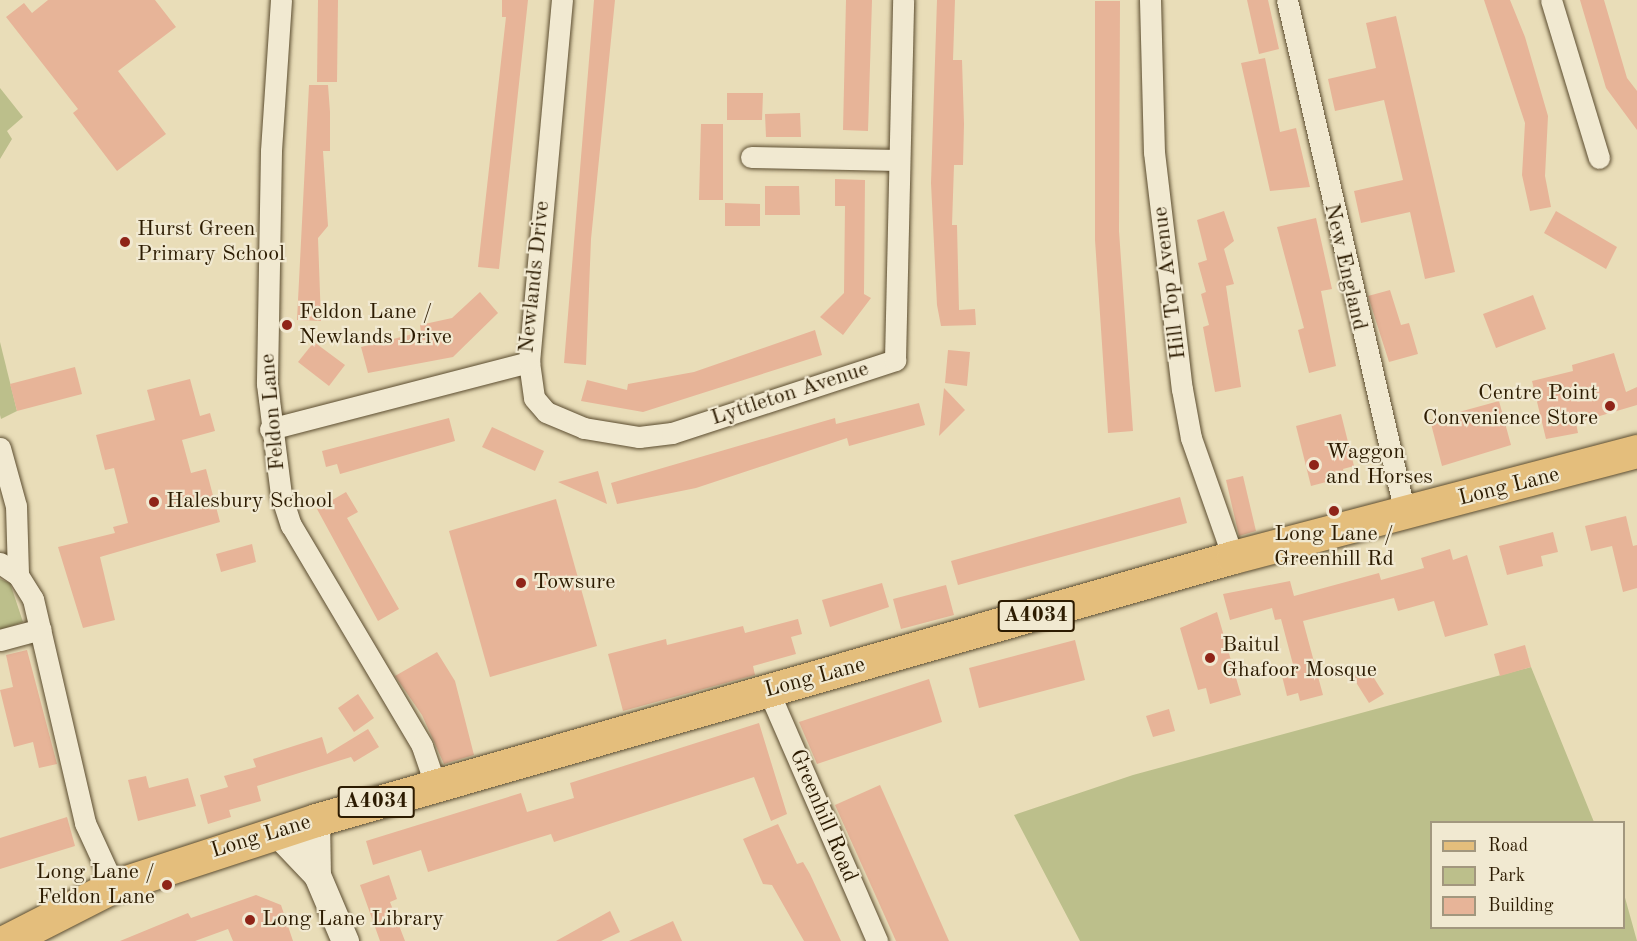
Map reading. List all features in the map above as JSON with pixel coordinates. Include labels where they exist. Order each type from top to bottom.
[{"type":"main road","name":"Long Lane","points":[[6,941],[114,886],[276,832],[435,784],[1233,558],[1637,451]]},
{"type":"street","name":"Feldon Lane","points":[[281,0],[269,219],[270,429],[291,525],[422,746],[435,784]]},
{"type":"street","name":"Newlands Drive","points":[[270,429],[529,362],[562,0]]},
{"type":"street","name":"Lyttleton Avenue","points":[[529,362],[534,398],[546,412],[584,428],[639,437],[672,433],[895,360],[903,0]]},
{"type":"street","name":"Hill Top Avenue","points":[[1150,0],[1154,152],[1182,389],[1191,438],[1233,558]]},
{"type":"street","points":[[1551,0],[1599,158]]},
{"type":"street","name":"New England","points":[[1288,10],[1405,513]]},
{"type":"street","points":[[751,158],[899,160]]},
{"type":"street","points":[[0,448],[16,506],[18,574],[41,628],[85,823],[114,886]]},
{"type":"street","points":[[0,563],[18,574]]},
{"type":"street","points":[[0,640],[41,628]]},
{"type":"street","name":"Greenhill Road","points":[[768,690],[877,941]]},
{"type":"street","points":[[316,820],[317,875]]},
{"type":"street","points":[[276,832],[317,875],[345,941]]},
{"type":"green space","points":[[0,88],[23,117],[7,131],[12,139],[0,159]]},
{"type":"green space","points":[[0,342],[17,411],[1,419],[0,415]]},
{"type":"green space","points":[[0,579],[10,583],[23,622],[0,630]]},
{"type":"green space","points":[[1531,667],[1594,821],[1430,821],[1430,929],[1625,929],[1625,898],[1637,941],[1080,941],[1014,815],[1133,775]]},
{"type":"building","points":[[48,0],[155,0],[176,27],[118,71],[166,134],[117,171],[73,113],[78,109],[6,17],[24,3],[32,13]]},
{"type":"building","points":[[318,0],[338,0],[337,82],[317,82]]},
{"type":"building","points":[[502,0],[528,0],[499,269],[478,267],[506,17],[502,17]]},
{"type":"building","points":[[594,0],[615,0],[591,239],[586,365],[564,363]]},
{"type":"building","points":[[846,0],[872,0],[868,131],[843,130]]},
{"type":"building","points":[[937,0],[955,0],[953,60],[962,60],[964,124],[963,165],[954,165],[952,225],[957,225],[959,310],[975,309],[976,325],[941,326],[937,305],[931,183]]},
{"type":"building","points":[[1247,0],[1268,0],[1279,49],[1259,54]]},
{"type":"building","points":[[1484,0],[1510,0],[1525,37],[1548,116],[1545,176],[1551,207],[1530,211],[1522,175],[1525,123]]},
{"type":"building","points":[[1580,0],[1604,0],[1627,78],[1637,91],[1637,130],[1606,88]]},
{"type":"building","points":[[1095,1],[1120,1],[1119,231],[1133,431],[1108,433],[1095,240]]},
{"type":"building","points":[[1396,16],[1455,272],[1425,279],[1410,212],[1361,223],[1354,191],[1403,180],[1384,100],[1335,111],[1328,79],[1376,68],[1366,23]]},
{"type":"building","points":[[1265,58],[1280,132],[1296,128],[1310,187],[1270,191],[1241,63]]},
{"type":"building","points":[[309,85],[328,85],[330,112],[330,151],[323,151],[328,226],[318,238],[321,321],[297,320]]},
{"type":"building","points":[[727,93],[763,93],[762,120],[727,120]]},
{"type":"building","points":[[800,113],[801,137],[766,137],[765,114]]},
{"type":"building","points":[[701,124],[723,124],[723,200],[699,200]]},
{"type":"building","points":[[835,179],[865,180],[864,294],[871,298],[843,335],[820,317],[844,293],[845,206],[835,206]]},
{"type":"building","points":[[765,186],[799,186],[800,215],[765,215]]},
{"type":"building","points":[[725,203],[760,204],[760,226],[725,226]]},
{"type":"building","points":[[1224,211],[1234,241],[1224,249],[1234,284],[1226,286],[1241,387],[1215,392],[1203,327],[1209,325],[1201,294],[1206,292],[1198,263],[1207,260],[1197,220]]},
{"type":"building","points":[[1556,211],[1617,247],[1606,269],[1544,233]]},
{"type":"building","points":[[1316,218],[1332,289],[1321,291],[1336,366],[1309,373],[1298,330],[1304,328],[1277,227]]},
{"type":"building","points":[[1390,290],[1401,325],[1409,323],[1418,354],[1389,362],[1368,296]]},
{"type":"building","points":[[480,292],[498,313],[453,357],[368,373],[361,347],[421,332],[420,325],[452,318]]},
{"type":"building","points":[[1533,295],[1546,329],[1496,348],[1483,314]]},
{"type":"building","points":[[815,330],[822,355],[643,412],[581,401],[587,380],[627,390],[628,384],[694,372]]},
{"type":"building","points":[[314,342],[345,365],[329,386],[298,362]]},
{"type":"building","points":[[948,350],[970,352],[967,386],[945,383]]},
{"type":"building","points":[[1614,353],[1626,392],[1637,387],[1637,405],[1576,423],[1578,433],[1546,439],[1532,381],[1573,371],[1572,365]]},
{"type":"building","points":[[75,367],[82,394],[17,411],[10,384]]},
{"type":"building","points":[[190,379],[200,416],[210,413],[215,431],[182,440],[191,473],[206,469],[220,522],[100,557],[115,620],[83,628],[58,547],[115,533],[113,527],[128,523],[114,468],[105,470],[96,435],[155,420],[147,390]]},
{"type":"building","points":[[944,388],[965,410],[939,436]]},
{"type":"building","points":[[1499,401],[1511,445],[1442,466],[1430,420]]},
{"type":"building","points":[[919,403],[925,425],[849,446],[847,438],[696,488],[617,504],[611,483],[835,418],[836,424]]},
{"type":"building","points":[[1341,414],[1354,466],[1343,469],[1345,477],[1311,486],[1296,426]]},
{"type":"building","points":[[449,418],[455,441],[340,474],[337,464],[326,467],[322,451]]},
{"type":"building","points":[[492,427],[544,451],[535,471],[482,447]]},
{"type":"building","points":[[598,471],[607,504],[558,482]]},
{"type":"building","points":[[1243,476],[1256,531],[1239,536],[1226,480]]},
{"type":"building","points":[[346,492],[358,512],[347,518],[399,609],[378,621],[317,509]]},
{"type":"building","points":[[1180,497],[1187,523],[958,585],[951,561]]},
{"type":"building","name":"Towsure","points":[[556,499],[597,646],[490,677],[449,531]]},
{"type":"building","points":[[1626,516],[1633,546],[1637,545],[1637,588],[1623,592],[1612,546],[1591,551],[1585,526]]},
{"type":"building","points":[[1553,532],[1558,552],[1541,556],[1543,566],[1507,575],[1499,546]]},
{"type":"building","points":[[252,544],[256,562],[221,572],[216,554]]},
{"type":"building","points":[[1450,549],[1453,560],[1467,555],[1488,625],[1445,637],[1434,601],[1398,611],[1394,598],[1303,621],[1323,695],[1300,701],[1298,693],[1287,696],[1282,676],[1295,672],[1281,619],[1275,620],[1272,608],[1230,620],[1223,594],[1290,581],[1294,596],[1379,573],[1381,580],[1424,568],[1421,558]]},
{"type":"building","points":[[882,583],[889,607],[830,627],[822,600]]},
{"type":"building","points":[[946,585],[954,615],[901,629],[893,599]]},
{"type":"building","name":"Baitul Ghafoor Mosque","points":[[1217,612],[1241,695],[1210,704],[1206,688],[1198,690],[1180,628]]},
{"type":"building","points":[[798,619],[802,634],[791,637],[796,654],[753,666],[755,675],[623,711],[608,654],[666,639],[667,645],[743,626],[745,633]]},
{"type":"building","points":[[1075,640],[1085,680],[979,708],[969,668]]},
{"type":"building","points":[[1525,645],[1531,667],[1500,676],[1494,654]]},
{"type":"building","points":[[27,650],[57,764],[39,768],[33,742],[14,747],[0,690],[13,687],[6,655]]},
{"type":"building","points":[[437,652],[455,681],[474,755],[444,764],[422,715],[395,676]]},
{"type":"building","points":[[1367,667],[1384,694],[1369,703],[1352,676]]},
{"type":"building","points":[[929,679],[942,722],[817,764],[799,722]]},
{"type":"building","points":[[358,694],[374,718],[354,732],[338,708]]},
{"type":"building","points":[[1169,709],[1175,731],[1153,737],[1146,716]]},
{"type":"building","points":[[759,723],[787,814],[771,821],[754,777],[554,842],[551,834],[428,872],[421,850],[373,865],[366,841],[521,793],[527,812],[574,798],[570,783]]},
{"type":"building","points":[[368,729],[379,747],[354,762],[351,757],[257,786],[261,801],[229,810],[231,817],[208,824],[200,795],[228,787],[224,776],[256,767],[253,759],[322,737],[327,754]]},
{"type":"building","points":[[146,776],[149,788],[188,778],[196,806],[138,821],[128,780]]},
{"type":"building","points":[[880,785],[949,941],[896,941],[835,805]]},
{"type":"building","points":[[67,817],[75,846],[0,869],[0,838]]},
{"type":"building","points":[[778,824],[797,864],[803,862],[810,874],[841,941],[804,941],[772,885],[763,884],[743,839]]},
{"type":"building","points":[[389,875],[397,899],[390,902],[405,941],[380,941],[360,885]]},
{"type":"building","name":"Long Lane Library","points":[[256,895],[281,905],[293,941],[233,941],[228,929],[195,941],[120,941],[188,913],[191,918]]},
{"type":"building","points":[[610,911],[620,932],[601,941],[556,941]]},
{"type":"building","points":[[673,921],[682,941],[629,941]]},
{"type":"place","name":"Hurst Green Primary School","points":[[125,242]]},
{"type":"place","name":"Feldon Lane / Newlands Drive","points":[[287,325]]},
{"type":"place","name":"Centre Point Convenience Store","points":[[1610,406]]},
{"type":"place","name":"Waggon and Horses","points":[[1314,465]]},
{"type":"place","name":"Halesbury School","points":[[154,502]]},
{"type":"place","name":"Long Lane / Greenhill Rd","points":[[1334,511]]},
{"type":"place","name":"Towsure","points":[[521,583]]},
{"type":"place","name":"Baitul Ghafoor Mosque","points":[[1210,658]]},
{"type":"place","name":"Long Lane / Feldon Lane","points":[[167,885]]},
{"type":"place","name":"Long Lane Library","points":[[250,920]]}]
